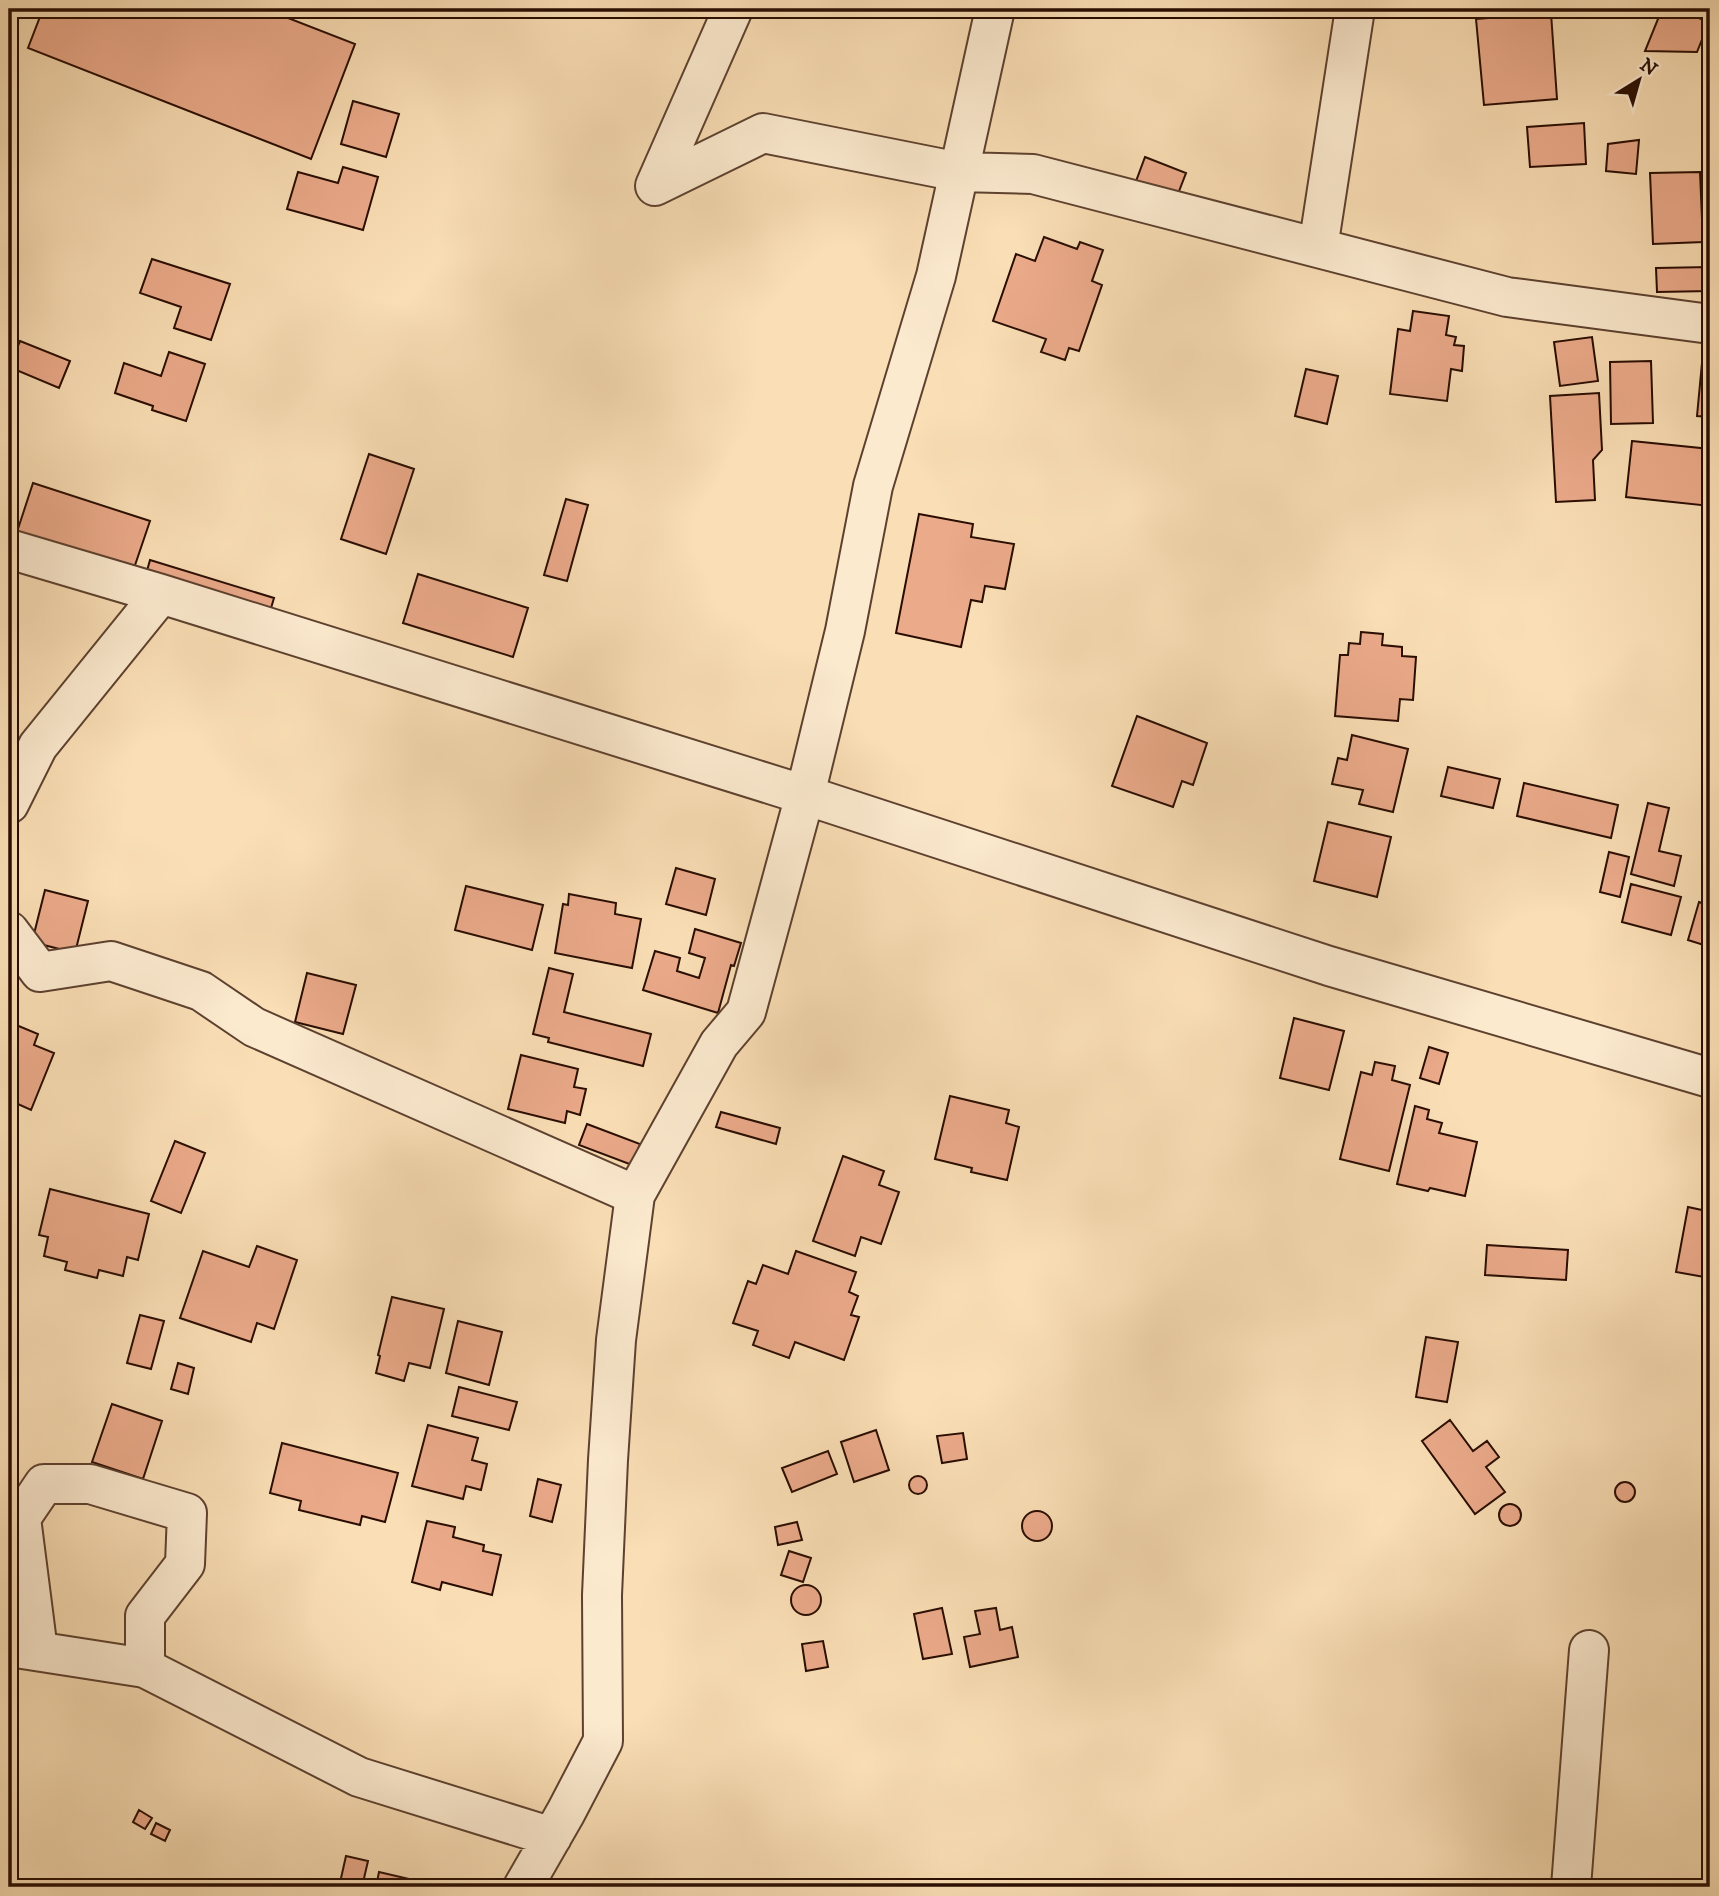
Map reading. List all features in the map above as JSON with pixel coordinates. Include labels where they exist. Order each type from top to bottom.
[{"type":"street","points":[[733,9],[655,186],[763,133],[959,172],[1033,174],[1507,297],[1710,324]]},
{"type":"street","points":[[523,1887],[603,1741],[602,1595],[608,1460],[616,1340],[635,1195],[719,1044],[746,1012],[805,795],[845,631],[873,485],[936,275],[995,9]]},
{"type":"street","points":[[1318,248],[1355,9]]},
{"type":"street","points":[[9,549],[162,594],[805,795],[1329,966],[1710,1078]]},
{"type":"street","points":[[9,804],[38,746],[162,594]]},
{"type":"street","points":[[9,931],[40,972],[111,961],[201,991],[254,1027],[635,1195]]},
{"type":"street","points":[[145,1668],[145,1616],[185,1564],[187,1513],[90,1484],[44,1483],[21,1518],[27,1650],[145,1668],[359,1777],[552,1837]]},
{"type":"street","points":[[1571,1887],[1589,1650]]},
{"type":"building","points":[[43,9],[265,9],[355,44],[311,159],[28,48]]},
{"type":"building","points":[[1662,9],[1676,9],[1709,22],[1697,52],[1645,51]]},
{"type":"building","points":[[1551,13],[1557,99],[1484,105],[1476,19]]},
{"type":"building","points":[[353,101],[399,114],[386,157],[341,144]]},
{"type":"building","points":[[1584,123],[1586,164],[1530,167],[1527,127]]},
{"type":"building","points":[[1639,140],[1636,174],[1606,171],[1608,144]]},
{"type":"building","points":[[1145,157],[1186,173],[1176,199],[1135,184]]},
{"type":"building","points":[[343,167],[378,177],[363,230],[287,209],[298,172],[338,183]]},
{"type":"building","points":[[1700,172],[1703,242],[1653,244],[1650,173]]},
{"type":"building","points":[[1044,237],[1077,249],[1080,242],[1103,250],[1092,281],[1102,285],[1079,351],[1069,348],[1065,360],[1041,352],[1046,339],[993,321],[1016,254],[1035,261]]},
{"type":"building","points":[[152,259],[230,284],[211,340],[174,328],[181,307],[140,293]]},
{"type":"building","points":[[1710,267],[1710,291],[1657,292],[1656,268]]},
{"type":"building","points":[[1413,311],[1449,316],[1446,335],[1456,337],[1454,345],[1464,346],[1462,371],[1451,369],[1447,401],[1390,394],[1398,329],[1410,331]]},
{"type":"building","points":[[1592,337],[1598,381],[1560,386],[1554,342]]},
{"type":"building","points":[[20,341],[70,361],[59,388],[9,367]]},
{"type":"building","points":[[169,352],[205,364],[186,421],[152,410],[153,406],[115,393],[124,363],[161,376]]},
{"type":"building","points":[[1651,361],[1653,423],[1611,424],[1610,362]]},
{"type":"building","points":[[1702,363],[1710,363],[1710,417],[1697,416]]},
{"type":"building","points":[[1306,369],[1338,376],[1327,424],[1295,416]]},
{"type":"building","points":[[1599,393],[1602,450],[1593,460],[1595,500],[1556,502],[1550,396]]},
{"type":"building","points":[[1632,441],[1710,449],[1710,506],[1626,497]]},
{"type":"building","points":[[369,454],[414,469],[386,554],[341,539]]},
{"type":"building","points":[[33,483],[150,521],[131,577],[15,538]]},
{"type":"building","points":[[566,499],[588,505],[567,581],[544,575]]},
{"type":"building","points":[[919,514],[973,524],[971,537],[1014,544],[1005,589],[985,586],[982,602],[971,600],[961,647],[896,633]]},
{"type":"building","points":[[150,560],[274,598],[269,615],[145,578]]},
{"type":"building","points":[[418,574],[528,608],[513,657],[403,623]]},
{"type":"building","points":[[1361,632],[1383,634],[1382,645],[1402,647],[1402,656],[1416,657],[1413,700],[1400,699],[1398,721],[1335,716],[1340,655],[1348,655],[1349,643],[1360,644]]},
{"type":"building","points":[[1137,716],[1207,743],[1193,785],[1182,781],[1173,807],[1112,786]]},
{"type":"building","points":[[1352,735],[1408,749],[1393,812],[1359,804],[1363,790],[1332,784],[1338,758],[1347,760]]},
{"type":"building","points":[[1448,767],[1500,779],[1493,808],[1441,796]]},
{"type":"building","points":[[1524,783],[1618,805],[1611,838],[1517,816]]},
{"type":"building","points":[[1648,803],[1669,808],[1659,851],[1681,856],[1674,886],[1631,874]]},
{"type":"building","points":[[1328,822],[1391,837],[1377,897],[1314,881]]},
{"type":"building","points":[[1609,852],[1629,857],[1620,897],[1600,892]]},
{"type":"building","points":[[676,868],[715,879],[706,915],[666,904]]},
{"type":"building","points":[[1631,884],[1681,897],[1671,935],[1622,922]]},
{"type":"building","points":[[466,886],[543,905],[532,950],[455,930]]},
{"type":"building","points":[[45,890],[88,901],[75,953],[32,942]]},
{"type":"building","points":[[569,894],[616,903],[615,914],[641,919],[632,968],[555,953],[563,904],[568,905]]},
{"type":"building","points":[[1699,902],[1710,906],[1710,947],[1688,940]]},
{"type":"building","points":[[695,929],[741,943],[734,966],[731,965],[718,1013],[643,990],[655,951],[680,958],[677,971],[699,978],[705,958],[689,953]]},
{"type":"building","points":[[549,968],[573,974],[564,1012],[651,1034],[643,1066],[548,1042],[549,1038],[533,1034]]},
{"type":"building","points":[[307,973],[356,985],[343,1034],[295,1022]]},
{"type":"building","points":[[1294,1018],[1344,1031],[1329,1090],[1280,1078]]},
{"type":"building","points":[[9,1022],[38,1034],[34,1045],[54,1053],[31,1110],[9,1100]]},
{"type":"building","points":[[1429,1047],[1448,1053],[1439,1084],[1420,1078]]},
{"type":"building","points":[[521,1055],[578,1069],[574,1087],[586,1089],[580,1115],[567,1111],[565,1123],[508,1109]]},
{"type":"building","points":[[1375,1062],[1395,1066],[1392,1080],[1410,1085],[1389,1171],[1340,1159],[1361,1072],[1372,1075]]},
{"type":"building","points":[[950,1096],[1009,1110],[1006,1123],[1019,1127],[1007,1180],[971,1172],[972,1168],[935,1159]]},
{"type":"building","points":[[1415,1106],[1429,1110],[1427,1119],[1442,1123],[1439,1133],[1477,1142],[1465,1196],[1397,1184]]},
{"type":"building","points":[[721,1112],[780,1128],[776,1144],[716,1127]]},
{"type":"building","points":[[587,1124],[640,1144],[632,1165],[579,1145]]},
{"type":"building","points":[[175,1141],[205,1153],[181,1213],[151,1201]]},
{"type":"building","points":[[843,1156],[884,1171],[879,1185],[899,1192],[881,1244],[861,1237],[855,1256],[813,1241]]},
{"type":"building","points":[[50,1189],[149,1214],[138,1260],[127,1257],[123,1276],[99,1270],[97,1278],[65,1270],[67,1262],[44,1256],[48,1237],[39,1235]]},
{"type":"building","points":[[1705,1194],[1710,1195],[1710,1278],[1676,1272],[1688,1207],[1702,1210]]},
{"type":"building","points":[[1487,1245],[1568,1250],[1566,1280],[1485,1275]]},
{"type":"building","points":[[257,1246],[297,1260],[274,1329],[257,1323],[251,1342],[180,1318],[203,1251],[249,1267]]},
{"type":"building","points":[[796,1251],[856,1272],[849,1292],[858,1296],[851,1315],[859,1317],[844,1360],[795,1342],[789,1358],[753,1345],[758,1331],[733,1323],[748,1281],[756,1284],[763,1265],[788,1274]]},
{"type":"building","points":[[392,1297],[444,1309],[430,1368],[409,1363],[404,1381],[376,1373]]},
{"type":"building","points":[[140,1315],[164,1321],[151,1369],[127,1363]]},
{"type":"building","points":[[458,1321],[502,1332],[489,1385],[446,1373]]},
{"type":"building","points":[[1426,1337],[1458,1342],[1447,1402],[1416,1397]]},
{"type":"building","points":[[178,1363],[194,1368],[188,1394],[171,1389]]},
{"type":"building","points":[[459,1387],[517,1402],[509,1430],[452,1416]]},
{"type":"building","points":[[112,1404],[162,1421],[143,1479],[92,1462]]},
{"type":"building","points":[[1450,1420],[1473,1451],[1487,1441],[1499,1457],[1486,1467],[1505,1492],[1475,1514],[1422,1441]]},
{"type":"building","points":[[428,1425],[478,1438],[472,1460],[487,1464],[481,1490],[466,1486],[463,1499],[412,1486]]},
{"type":"building","points":[[876,1430],[889,1470],[854,1482],[841,1442]]},
{"type":"building","points":[[963,1433],[967,1459],[942,1463],[937,1436]]},
{"type":"building","points":[[282,1443],[398,1473],[385,1522],[362,1516],[360,1525],[299,1510],[301,1501],[270,1493]]},
{"type":"building","points":[[828,1451],[837,1474],[792,1492],[782,1468]]},
{"type":"building","points":[[918,1476],[924,1479],[927,1485],[924,1491],[918,1494],[912,1491],[909,1485],[912,1479]]},
{"type":"building","points":[[538,1479],[561,1485],[552,1522],[530,1516]]},
{"type":"building","points":[[1625,1482],[1632,1485],[1635,1492],[1632,1499],[1625,1502],[1618,1499],[1615,1492],[1618,1485]]},
{"type":"building","points":[[1510,1504],[1518,1507],[1521,1515],[1518,1523],[1510,1526],[1502,1523],[1499,1515],[1502,1507]]},
{"type":"building","points":[[1037,1511],[1043,1512],[1051,1520],[1051,1532],[1043,1540],[1037,1541],[1031,1540],[1023,1532],[1022,1526],[1023,1520],[1031,1512]]},
{"type":"building","points":[[427,1521],[455,1527],[453,1537],[484,1545],[483,1551],[501,1555],[492,1595],[442,1582],[440,1590],[412,1582]]},
{"type":"building","points":[[797,1522],[802,1540],[778,1545],[775,1527]]},
{"type":"building","points":[[789,1551],[811,1558],[803,1582],[781,1575]]},
{"type":"building","points":[[806,1585],[812,1586],[820,1594],[820,1606],[812,1614],[806,1615],[800,1614],[792,1606],[791,1600],[792,1594],[800,1586]]},
{"type":"building","points":[[942,1608],[952,1654],[923,1659],[914,1614]]},
{"type":"building","points":[[996,1608],[1000,1630],[1012,1627],[1018,1657],[970,1667],[964,1637],[980,1634],[975,1611]]},
{"type":"building","points":[[823,1641],[828,1667],[806,1671],[802,1644]]},
{"type":"building","points":[[139,1810],[152,1818],[145,1829],[133,1822]]},
{"type":"building","points":[[156,1823],[170,1830],[165,1841],[151,1834]]},
{"type":"building","points":[[346,1856],[368,1861],[362,1887],[339,1887]]},
{"type":"building","points":[[379,1872],[409,1879],[407,1887],[376,1887]]}]
